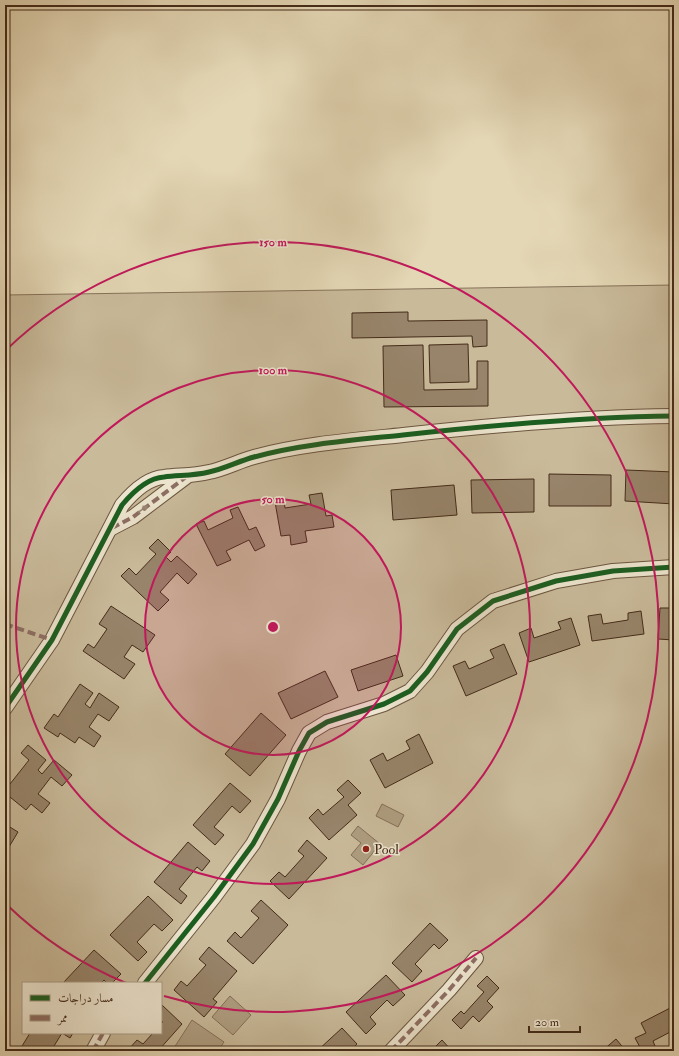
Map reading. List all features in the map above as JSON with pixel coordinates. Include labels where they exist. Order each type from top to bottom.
[{"type":"street","points":[[5,708],[52,640],[122,504],[132,493],[153,480],[162,477],[186,477],[210,472],[254,456],[313,446],[385,437],[525,423],[631,416],[674,416]]},
{"type":"street","points":[[110,529],[138,513],[186,477]]},
{"type":"street","points":[[146,982],[214,897],[252,844],[278,799],[299,751],[309,733],[327,722],[384,704],[410,691],[427,672],[457,629],[493,601],[556,581],[613,571],[674,567]]},
{"type":"street","points":[[391,1051],[449,990],[476,958]]},
{"type":"street","points":[[93,1051],[102,1034]]},
{"type":"shaded area","points":[[674,285],[674,1051],[5,1051],[5,295]]},
{"type":"shaded area","name":"Pool","points":[[382,804],[404,815],[398,827],[376,816]]},
{"type":"shaded area","name":"Pool","points":[[358,826],[380,844],[363,865],[351,855],[361,843],[351,835]]},
{"type":"shaded area","points":[[230,996],[251,1015],[233,1035],[212,1017]]},
{"type":"shaded area","points":[[192,1020],[224,1042],[218,1051],[172,1051]]},
{"type":"building","points":[[408,312],[408,321],[487,320],[487,346],[473,347],[472,336],[352,338],[352,313]]},
{"type":"building","points":[[468,344],[469,382],[430,383],[429,345]]},
{"type":"building","points":[[423,345],[424,390],[477,389],[477,361],[488,361],[488,406],[384,407],[383,346]]},
{"type":"building","points":[[626,470],[674,472],[674,504],[625,501]]},
{"type":"building","points":[[549,474],[611,475],[611,506],[549,506]]},
{"type":"building","points":[[534,479],[534,512],[472,513],[471,480]]},
{"type":"building","points":[[454,485],[457,515],[393,520],[391,490]]},
{"type":"building","points":[[322,493],[326,516],[332,515],[334,527],[305,531],[307,542],[291,545],[290,535],[281,536],[275,502],[284,501],[285,508],[311,504],[309,495]]},
{"type":"building","points":[[238,507],[249,530],[256,527],[265,546],[255,551],[249,540],[226,551],[231,560],[217,566],[196,524],[204,521],[208,530],[233,518],[230,510]]},
{"type":"building","points":[[158,539],[171,552],[166,557],[171,562],[177,556],[197,574],[188,584],[177,573],[160,592],[169,600],[158,611],[121,576],[129,568],[136,575],[156,554],[149,548]]},
{"type":"building","points":[[111,606],[155,635],[143,652],[132,645],[124,657],[135,664],[124,679],[83,651],[88,644],[94,648],[107,629],[99,624]]},
{"type":"building","points":[[660,608],[671,608],[671,616],[674,617],[674,640],[658,639]]},
{"type":"building","points":[[641,611],[644,634],[592,641],[588,616],[601,614],[603,624],[628,620],[628,613]]},
{"type":"building","points":[[571,618],[580,645],[529,662],[519,633],[531,628],[534,638],[561,629],[558,622]]},
{"type":"building","points":[[504,644],[517,674],[466,696],[453,666],[465,661],[469,669],[494,658],[490,650]]},
{"type":"building","points":[[396,655],[403,676],[358,691],[351,670]]},
{"type":"building","points":[[325,671],[338,697],[291,719],[278,693]]},
{"type":"building","points":[[80,684],[93,693],[85,704],[90,708],[99,693],[119,707],[109,721],[98,714],[89,727],[101,736],[94,747],[79,737],[75,743],[60,733],[58,737],[44,728],[54,714],[58,717]]},
{"type":"building","points":[[261,713],[286,735],[250,776],[225,754]]},
{"type":"building","points":[[419,734],[433,763],[385,788],[370,760],[383,753],[387,761],[410,749],[406,741]]},
{"type":"building","points":[[28,745],[46,760],[38,770],[42,774],[54,760],[72,775],[62,786],[51,777],[38,794],[50,803],[42,813],[31,804],[26,810],[5,793],[5,785],[8,782],[10,784],[29,760],[21,753]]},
{"type":"building","points":[[348,780],[361,793],[348,805],[357,815],[329,840],[309,818],[318,809],[323,815],[344,797],[337,790]]},
{"type":"building","points":[[230,783],[251,801],[240,813],[232,806],[214,827],[224,835],[215,845],[193,825]]},
{"type":"building","points":[[5,824],[18,832],[9,847],[5,844]]},
{"type":"building","points":[[307,840],[327,858],[289,899],[270,881],[279,872],[285,877],[304,856],[298,851]]},
{"type":"building","points":[[188,842],[210,861],[202,871],[197,867],[179,889],[187,896],[181,904],[154,882]]},
{"type":"building","points":[[148,896],[173,920],[162,931],[154,924],[137,942],[147,952],[138,961],[110,935]]},
{"type":"building","points":[[261,900],[288,925],[253,964],[227,941],[235,932],[241,938],[259,918],[251,911]]},
{"type":"building","points":[[430,923],[448,940],[439,949],[434,944],[415,964],[422,971],[412,982],[392,963]]},
{"type":"building","points":[[209,947],[237,971],[213,999],[217,1002],[204,1017],[174,990],[181,981],[187,986],[206,965],[199,959]]},
{"type":"building","points":[[94,950],[121,974],[113,982],[106,982],[104,980],[102,982],[64,982]]},
{"type":"building","points":[[386,975],[405,995],[393,1006],[387,1000],[370,1017],[376,1024],[366,1034],[346,1012]]},
{"type":"building","points":[[487,976],[499,988],[487,1001],[493,1007],[479,1022],[473,1016],[461,1029],[452,1020],[461,1011],[464,1014],[484,992],[477,986]]},
{"type":"building","points":[[162,1005],[182,1024],[158,1051],[128,1050],[137,1040],[143,1044],[152,1034],[162,1034]]},
{"type":"building","points":[[674,1006],[674,1030],[653,1041],[655,1046],[642,1051],[635,1038],[646,1033],[641,1023]]},
{"type":"building","points":[[342,1028],[357,1044],[350,1051],[343,1051],[341,1049],[339,1051],[317,1051]]},
{"type":"building","points":[[29,1034],[61,1034],[51,1051],[19,1051]]},
{"type":"building","points":[[64,1034],[72,1034],[70,1038]]},
{"type":"building","points":[[616,1039],[626,1051],[602,1051]]},
{"type":"building","points":[[442,1040],[452,1051],[431,1051]]},
{"type":"marked path","points":[[112,528],[133,517],[186,477]]},
{"type":"marked path","points":[[5,624],[52,640]]},
{"type":"marked path","points":[[391,1051],[449,990],[476,958]]},
{"type":"marked path","points":[[93,1051],[102,1034]]},
{"type":"cycle path","points":[[5,708],[52,640],[122,505],[135,491],[152,480],[164,477],[203,473],[272,453],[328,443],[538,422],[674,416]]},
{"type":"cycle path","points":[[146,982],[214,897],[253,844],[278,799],[299,751],[309,733],[327,722],[384,704],[410,691],[427,672],[457,629],[493,601],[556,581],[613,571],[674,567]]},
{"type":"place","name":"Pool","points":[[366,849]]}]
